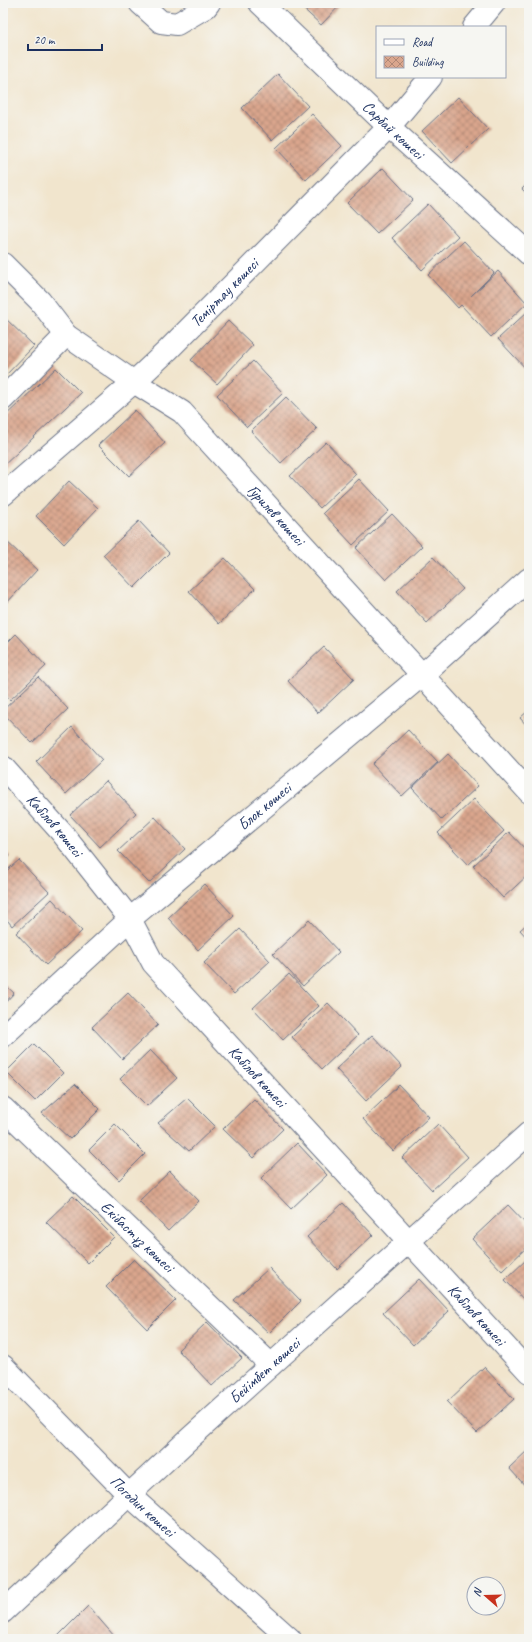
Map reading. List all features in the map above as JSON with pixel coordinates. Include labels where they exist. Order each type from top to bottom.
[{"type":"street","points":[[140,3],[161,22],[178,24],[206,7],[209,3]]},
{"type":"street","name":"Сарбай көшесі","points":[[260,3],[389,127],[529,254]]},
{"type":"street","points":[[475,26],[494,3]]},
{"type":"street","name":"Теміртау көшесі","points":[[3,495],[134,382],[168,350],[389,127],[430,78]]},
{"type":"street","name":"Гурилев көшесі","points":[[3,264],[40,301],[66,335],[134,382],[182,412],[529,792]]},
{"type":"street","points":[[3,399],[66,335]]},
{"type":"street","name":"Блок көшесі","points":[[3,1036],[130,919],[422,675],[529,579]]},
{"type":"street","name":"Кабілов көшесі","points":[[3,767],[62,833],[130,919],[153,963],[529,1372]]},
{"type":"street","name":"Екібастұз көшесі","points":[[3,1108],[271,1365]]},
{"type":"street","name":"Бейімбет көшесі","points":[[3,1612],[271,1365],[529,1133]]},
{"type":"street","name":"Погодин көшесі","points":[[3,1366],[129,1495],[290,1639]]},
{"type":"building","points":[[297,3],[342,3],[321,25]]},
{"type":"building","points":[[278,74],[308,106],[272,140],[242,108]]},
{"type":"building","points":[[458,97],[488,129],[452,163],[422,131]]},
{"type":"building","points":[[312,114],[342,146],[306,180],[276,148]]},
{"type":"building","points":[[383,168],[413,200],[377,234],[347,203]]},
{"type":"building","points":[[529,182],[529,196],[522,189]]},
{"type":"building","points":[[428,204],[458,236],[422,270],[392,238]]},
{"type":"building","points":[[464,241],[494,273],[471,296],[498,271],[527,303],[491,337],[461,305],[458,308],[428,275]]},
{"type":"building","points":[[529,310],[529,371],[528,371],[498,339]]},
{"type":"building","points":[[3,316],[34,346],[3,378]]},
{"type":"building","points":[[228,321],[253,345],[217,384],[191,360]]},
{"type":"building","points":[[253,361],[283,393],[247,427],[217,395]]},
{"type":"building","points":[[56,368],[81,393],[3,466],[3,418]]},
{"type":"building","points":[[286,397],[317,429],[281,463],[251,431]]},
{"type":"building","points":[[135,410],[165,443],[129,476],[98,445]]},
{"type":"building","points":[[326,442],[356,474],[320,508],[290,476]]},
{"type":"building","points":[[359,479],[389,511],[353,545],[323,513]]},
{"type":"building","points":[[69,481],[98,508],[64,544],[36,516]]},
{"type":"building","points":[[392,514],[422,546],[386,580],[356,548]]},
{"type":"building","points":[[139,521],[169,553],[134,588],[103,555]]},
{"type":"building","points":[[5,540],[37,570],[5,605],[3,603],[3,542]]},
{"type":"building","points":[[433,557],[463,589],[427,623],[397,591]]},
{"type":"building","points":[[225,558],[255,589],[219,624],[189,591]]},
{"type":"building","points":[[16,634],[46,666],[10,700],[3,692],[3,647]]},
{"type":"building","points":[[324,647],[354,679],[318,713],[288,681]]},
{"type":"building","points":[[38,677],[68,709],[32,743],[3,713],[3,710]]},
{"type":"building","points":[[529,710],[529,728],[520,718]]},
{"type":"building","points":[[72,727],[102,760],[66,794],[36,762]]},
{"type":"building","points":[[408,730],[438,762],[402,796],[372,764]]},
{"type":"building","points":[[448,754],[478,786],[442,820],[412,788]]},
{"type":"building","points":[[106,781],[136,813],[100,847],[70,815]]},
{"type":"building","points":[[474,799],[504,831],[468,865],[438,833]]},
{"type":"building","points":[[155,817],[185,849],[149,883],[118,851]]},
{"type":"building","points":[[509,832],[529,853],[529,874],[503,898],[473,866]]},
{"type":"building","points":[[3,849],[10,856],[3,863]]},
{"type":"building","points":[[19,860],[49,892],[12,926],[3,915],[3,874]]},
{"type":"building","points":[[204,884],[234,916],[198,950],[168,918]]},
{"type":"building","points":[[52,899],[82,931],[46,965],[16,933]]},
{"type":"building","points":[[309,920],[339,952],[303,986],[273,954]]},
{"type":"building","points":[[529,922],[529,940],[520,930]]},
{"type":"building","points":[[240,929],[270,961],[234,994],[204,963]]},
{"type":"building","points":[[289,974],[319,1006],[283,1040],[253,1008]]},
{"type":"building","points":[[3,983],[14,993],[3,1005]]},
{"type":"building","points":[[128,993],[158,1025],[122,1059],[92,1027]]},
{"type":"building","points":[[328,1003],[358,1035],[322,1069],[292,1037]]},
{"type":"building","points":[[372,1035],[402,1067],[366,1101],[336,1069]]},
{"type":"building","points":[[34,1044],[63,1073],[35,1101],[6,1072]]},
{"type":"building","points":[[150,1050],[177,1078],[147,1106],[120,1079]]},
{"type":"building","points":[[75,1084],[100,1109],[70,1139],[42,1113]]},
{"type":"building","points":[[399,1085],[429,1117],[393,1151],[363,1119]]},
{"type":"building","points":[[187,1098],[215,1126],[189,1151],[158,1123]]},
{"type":"building","points":[[254,1099],[283,1129],[253,1158],[223,1129]]},
{"type":"building","points":[[115,1124],[145,1154],[119,1180],[89,1150]]},
{"type":"building","points":[[438,1124],[468,1157],[432,1190],[402,1158]]},
{"type":"building","points":[[297,1143],[327,1175],[291,1209],[261,1178]]},
{"type":"building","points":[[170,1171],[199,1201],[168,1231],[139,1201]]},
{"type":"building","points":[[73,1196],[114,1237],[88,1263],[46,1222]]},
{"type":"building","points":[[343,1203],[373,1235],[337,1269],[307,1237]]},
{"type":"building","points":[[508,1205],[529,1227],[529,1245],[502,1271],[472,1239]]},
{"type":"building","points":[[529,1257],[529,1305],[505,1280]]},
{"type":"building","points":[[134,1259],[176,1300],[147,1329],[106,1287]]},
{"type":"building","points":[[269,1268],[301,1301],[269,1333],[234,1300]]},
{"type":"building","points":[[419,1279],[449,1311],[413,1345],[383,1313]]},
{"type":"building","points":[[207,1322],[242,1358],[212,1386],[178,1350]]},
{"type":"building","points":[[484,1367],[514,1399],[477,1433],[447,1402]]},
{"type":"building","points":[[529,1449],[529,1490],[509,1468]]},
{"type":"building","points":[[88,1606],[115,1637],[112,1639],[55,1639]]}]
